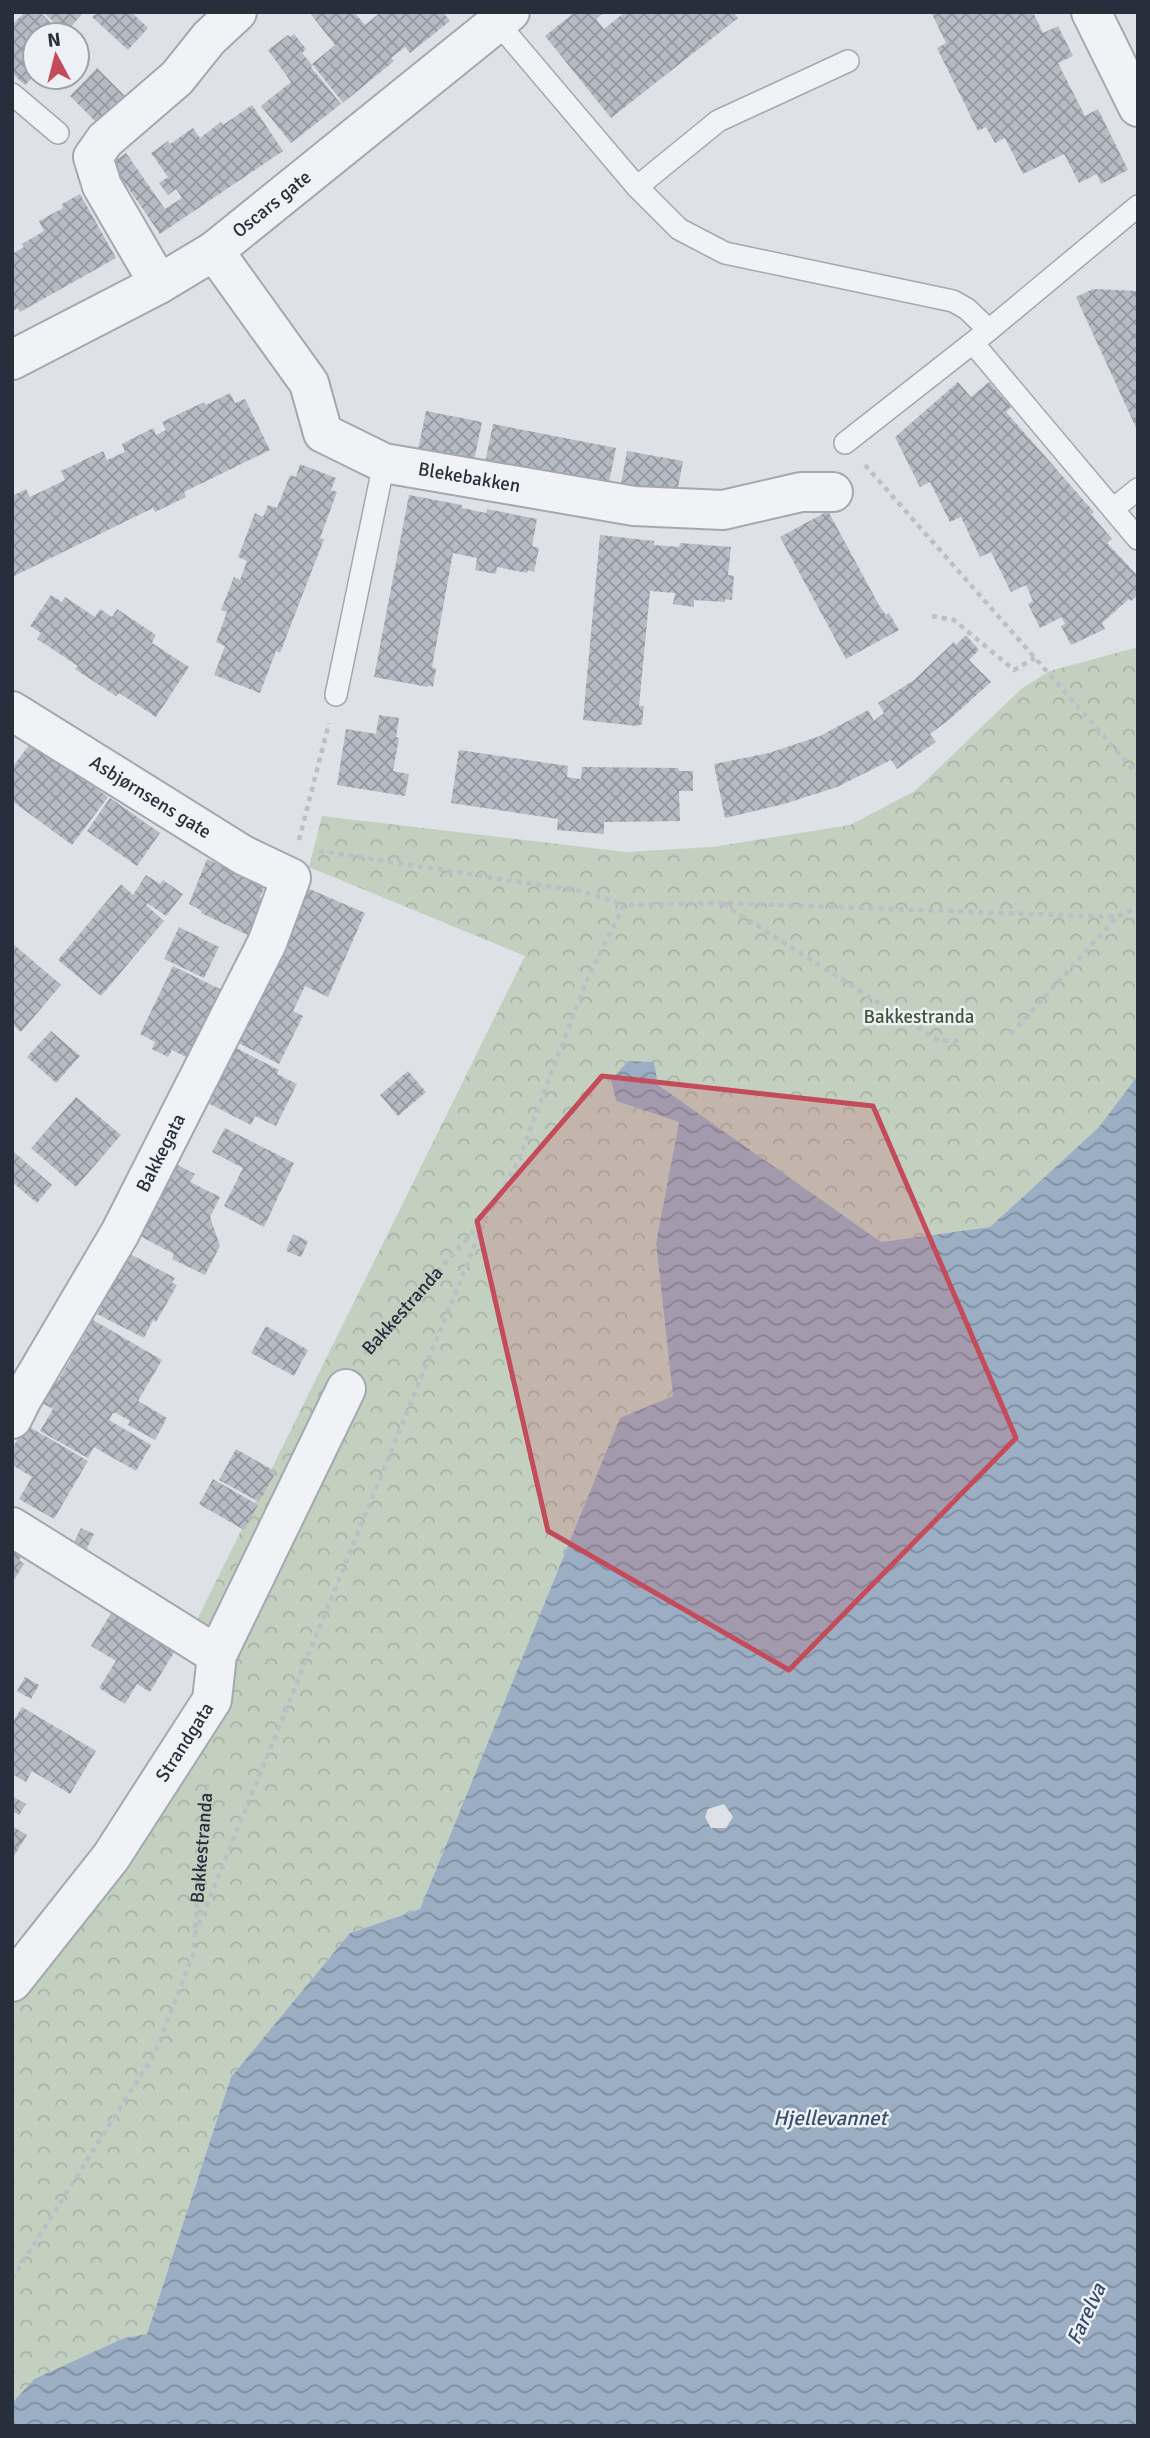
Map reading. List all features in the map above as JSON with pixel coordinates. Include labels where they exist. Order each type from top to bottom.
[{"type":"street","points":[[159,284],[102,186],[93,157],[105,140],[177,78],[209,38],[237,12]]},
{"type":"street","points":[[1091,12],[1138,107]]},
{"type":"street","name":"Oscars gate","points":[[12,360],[159,284],[214,251],[499,16]]},
{"type":"street","name":"Blekebakken","points":[[214,251],[309,383],[323,433],[384,463],[634,506],[723,510],[801,492],[833,492]]},
{"type":"street","name":"Asbjørnsens gate","points":[[15,719],[243,855],[294,864]]},
{"type":"street","name":"Bakkegata","points":[[15,1404],[120,1233],[267,943],[294,864]]},
{"type":"street","points":[[12,1527],[217,1655],[346,1389]]},
{"type":"street","name":"Strandgata","points":[[14,1974],[111,1857],[212,1700],[217,1655]]},
{"type":"lane","points":[[499,16],[637,187],[679,229],[725,253],[953,301],[967,309],[981,337],[1138,539]]},
{"type":"lane","points":[[637,187],[718,121],[848,61]]},
{"type":"lane","points":[[12,94],[58,133]]},
{"type":"lane","points":[[845,443],[981,337],[1138,206]]},
{"type":"lane","points":[[336,695],[384,463]]},
{"type":"lane","points":[[1113,509],[1138,489]]},
{"type":"path","points":[[845,443],[1138,775]]},
{"type":"path","points":[[932,616],[954,620],[1014,670],[1035,658]]},
{"type":"path","points":[[294,864],[336,695]]},
{"type":"path","points":[[294,864],[333,852],[585,892],[624,905],[721,903],[1117,917]]},
{"type":"path","points":[[721,903],[939,1041],[962,1041]]},
{"type":"path","name":"Bakkestranda","points":[[346,1389],[364,1353],[487,1216],[519,1159],[585,984],[624,905]]},
{"type":"path","points":[[1011,1034],[1117,917],[1138,907]]},
{"type":"path","points":[[195,1934],[487,1216]]},
{"type":"path","name":"Bakkestranda","points":[[12,2279],[155,2053],[193,1955],[209,1772]]},
{"type":"highlighted area","points":[[602,1076],[873,1106],[1016,1438],[789,1670],[548,1531],[477,1221]]},
{"type":"green space","name":"Bakkestranda","points":[[1138,647],[1138,1075],[1099,1127],[990,1227],[880,1242],[657,1085],[628,1061],[611,1080],[616,1101],[679,1122],[656,1243],[673,1396],[620,1419],[420,1909],[350,1933],[231,2077],[147,2334],[124,2338],[34,2379],[12,2403],[12,1980],[212,1700],[188,1638],[525,956],[309,867],[322,816],[625,852],[712,847],[850,825],[915,791],[1021,689],[1050,671]]},
{"type":"water","name":"Hjellevannet","points":[[628,1061],[654,1062],[658,1085],[881,1242],[990,1227],[1099,1127],[1138,1075],[1138,2426],[12,2426],[12,2403],[34,2379],[124,2338],[147,2334],[231,2077],[350,1933],[420,1909],[620,1418],[673,1396],[656,1243],[679,1122],[616,1101],[611,1080]],"holes":[[[724,1804],[733,1817],[726,1828],[711,1828],[705,1817],[708,1809]]]},
{"type":"building","points":[[25,12],[40,12],[49,21],[21,21],[21,81],[12,73],[12,25]]},
{"type":"building","points":[[43,12],[84,12],[76,21],[52,21]]},
{"type":"building","points":[[97,12],[131,12],[148,28],[128,50],[92,17]]},
{"type":"building","points":[[309,12],[354,12],[365,25],[381,12],[443,12],[450,21],[410,53],[405,47],[391,58],[394,61],[343,103],[312,64],[335,45]]},
{"type":"building","points":[[575,12],[604,12],[596,19],[604,29],[625,12],[733,12],[738,18],[611,118],[545,36]]},
{"type":"building","points":[[931,12],[1033,12],[1043,33],[1058,26],[1073,56],[1058,63],[1085,116],[1098,109],[1128,170],[1101,184],[1097,174],[1079,183],[1064,154],[1023,174],[1005,138],[995,143],[986,127],[978,131],[937,48],[946,43]]},
{"type":"building","points":[[294,34],[306,49],[302,53],[311,67],[341,104],[291,143],[261,106],[291,82],[268,50],[288,35],[290,37]]},
{"type":"building","points":[[97,68],[127,98],[100,126],[70,96],[75,91],[91,91],[91,74]]},
{"type":"building","points":[[252,105],[283,151],[160,234],[111,163],[126,153],[165,209],[182,198],[176,189],[168,195],[159,183],[168,177],[151,153],[193,128],[200,138],[221,122],[223,125]]},
{"type":"building","points":[[80,194],[116,258],[20,312],[18,308],[12,311],[12,254],[24,247],[22,244],[44,231],[39,221],[63,208],[62,204]]},
{"type":"building","points":[[1093,289],[1138,291],[1138,432],[1076,297]]},
{"type":"building","points":[[958,382],[971,397],[989,382],[1011,407],[1006,412],[1094,512],[1091,514],[1112,539],[1107,543],[1138,576],[1138,595],[1131,601],[1129,599],[1102,623],[1105,629],[1071,645],[1061,626],[1065,624],[1062,617],[1040,628],[1028,604],[1033,601],[1026,585],[1011,592],[991,552],[980,557],[961,517],[950,522],[930,482],[920,487],[895,437]]},
{"type":"building","points":[[230,393],[235,403],[245,399],[270,450],[184,492],[186,497],[155,512],[153,508],[12,577],[12,496],[26,489],[30,497],[65,480],[61,471],[103,451],[107,460],[125,452],[122,444],[153,428],[156,435],[166,430],[162,422]]},
{"type":"building","points":[[426,411],[482,422],[474,461],[418,450]]},
{"type":"building","points":[[493,424],[616,448],[608,487],[485,463]]},
{"type":"building","points":[[627,451],[683,461],[676,499],[620,489]]},
{"type":"building","points":[[300,464],[336,478],[331,490],[337,492],[320,538],[324,539],[280,653],[276,651],[260,693],[214,675],[225,646],[216,642],[227,612],[221,610],[234,577],[240,580],[247,561],[238,557],[255,513],[263,517],[268,505],[277,508],[290,475],[296,477]]},
{"type":"building","points":[[409,495],[462,505],[462,508],[486,513],[487,509],[537,519],[532,546],[539,548],[534,572],[497,567],[496,574],[475,570],[477,558],[453,553],[432,667],[436,669],[433,687],[374,677]]},
{"type":"building","points":[[828,511],[879,605],[886,615],[889,613],[899,630],[846,659],[780,537]]},
{"type":"building","points":[[600,535],[654,541],[654,545],[679,547],[680,543],[731,547],[728,575],[734,576],[732,600],[694,600],[694,607],[673,604],[675,593],[650,591],[639,706],[644,706],[642,724],[637,726],[583,720]]},
{"type":"building","points":[[51,595],[62,602],[65,597],[95,617],[100,609],[112,617],[117,609],[156,635],[152,643],[189,667],[156,717],[119,693],[116,696],[37,639],[41,633],[30,626]]},
{"type":"building","points":[[966,635],[979,650],[969,660],[991,682],[930,734],[936,742],[897,769],[891,760],[837,787],[784,804],[725,818],[714,764],[769,753],[820,736],[868,710],[874,721],[884,713],[878,703],[914,680],[954,642],[956,645]]},
{"type":"building","points":[[379,715],[399,718],[396,737],[399,738],[393,771],[409,774],[405,796],[337,785],[346,729],[376,734]]},
{"type":"building","points":[[32,741],[108,797],[72,845],[12,801],[12,768]]},
{"type":"building","points":[[459,750],[568,766],[567,777],[581,779],[582,767],[678,768],[679,771],[693,771],[693,791],[679,791],[680,821],[604,822],[604,834],[557,830],[558,819],[451,803]]},
{"type":"building","points":[[110,798],[160,833],[137,866],[87,831]]},
{"type":"building","points":[[207,859],[265,886],[260,897],[270,902],[254,938],[201,913],[202,911],[189,904]]},
{"type":"building","points":[[146,875],[160,884],[163,880],[183,894],[166,916],[147,903],[146,905],[164,921],[101,996],[58,960],[121,884],[133,895]]},
{"type":"building","points":[[305,887],[365,913],[328,997],[305,986],[293,1011],[303,1016],[279,1064],[233,1040]]},
{"type":"building","points":[[179,927],[219,947],[204,978],[164,959]]},
{"type":"building","points":[[12,943],[61,985],[21,1032],[12,1024]]},
{"type":"building","points":[[173,966],[222,990],[188,1058],[172,1050],[168,1057],[152,1049],[155,1042],[140,1034]]},
{"type":"building","points":[[51,1031],[80,1056],[56,1083],[27,1057]]},
{"type":"building","points":[[232,1046],[279,1070],[277,1074],[297,1084],[276,1126],[255,1116],[251,1125],[204,1101]]},
{"type":"building","points":[[408,1071],[426,1092],[398,1116],[380,1095]]},
{"type":"building","points":[[76,1097],[121,1135],[76,1187],[31,1148]]},
{"type":"building","points":[[225,1128],[294,1163],[264,1227],[224,1206],[243,1168],[212,1152]]},
{"type":"building","points":[[14,1152],[52,1185],[37,1203],[12,1182]]},
{"type":"building","points":[[172,1162],[195,1174],[190,1182],[220,1197],[210,1217],[220,1246],[205,1275],[172,1259],[174,1254],[136,1234]]},
{"type":"building","points":[[293,1234],[308,1241],[301,1257],[286,1251]]},
{"type":"building","points":[[128,1253],[175,1278],[172,1283],[177,1285],[144,1338],[97,1314]]},
{"type":"building","points":[[93,1320],[162,1360],[138,1401],[167,1418],[155,1440],[128,1425],[130,1421],[116,1413],[113,1413],[109,1420],[151,1445],[136,1471],[94,1447],[88,1458],[40,1431],[53,1409],[38,1401],[52,1377],[58,1381]]},
{"type":"building","points":[[266,1326],[308,1350],[294,1376],[251,1353]]},
{"type":"building","points":[[26,1425],[88,1461],[54,1519],[19,1499],[32,1477],[12,1465],[12,1449]]},
{"type":"building","points":[[236,1449],[276,1472],[259,1502],[219,1480]]},
{"type":"building","points":[[213,1479],[258,1505],[244,1530],[199,1504]]},
{"type":"building","points":[[81,1528],[94,1534],[85,1552],[72,1546]]},
{"type":"building","points":[[12,1543],[25,1551],[19,1560],[24,1564],[12,1583]]},
{"type":"building","points":[[113,1610],[176,1649],[150,1692],[137,1684],[125,1704],[99,1688],[116,1661],[91,1646]]},
{"type":"building","points":[[25,1677],[39,1685],[31,1699],[17,1691]]},
{"type":"building","points":[[22,1707],[96,1751],[70,1794],[32,1771],[26,1782],[12,1774],[12,1723]]},
{"type":"building","points":[[12,1796],[26,1804],[19,1815],[12,1811]]},
{"type":"building","points":[[12,1826],[27,1835],[12,1859]]},
{"type":"water label","name":"Farelva","points":[[1086,2314]]}]
